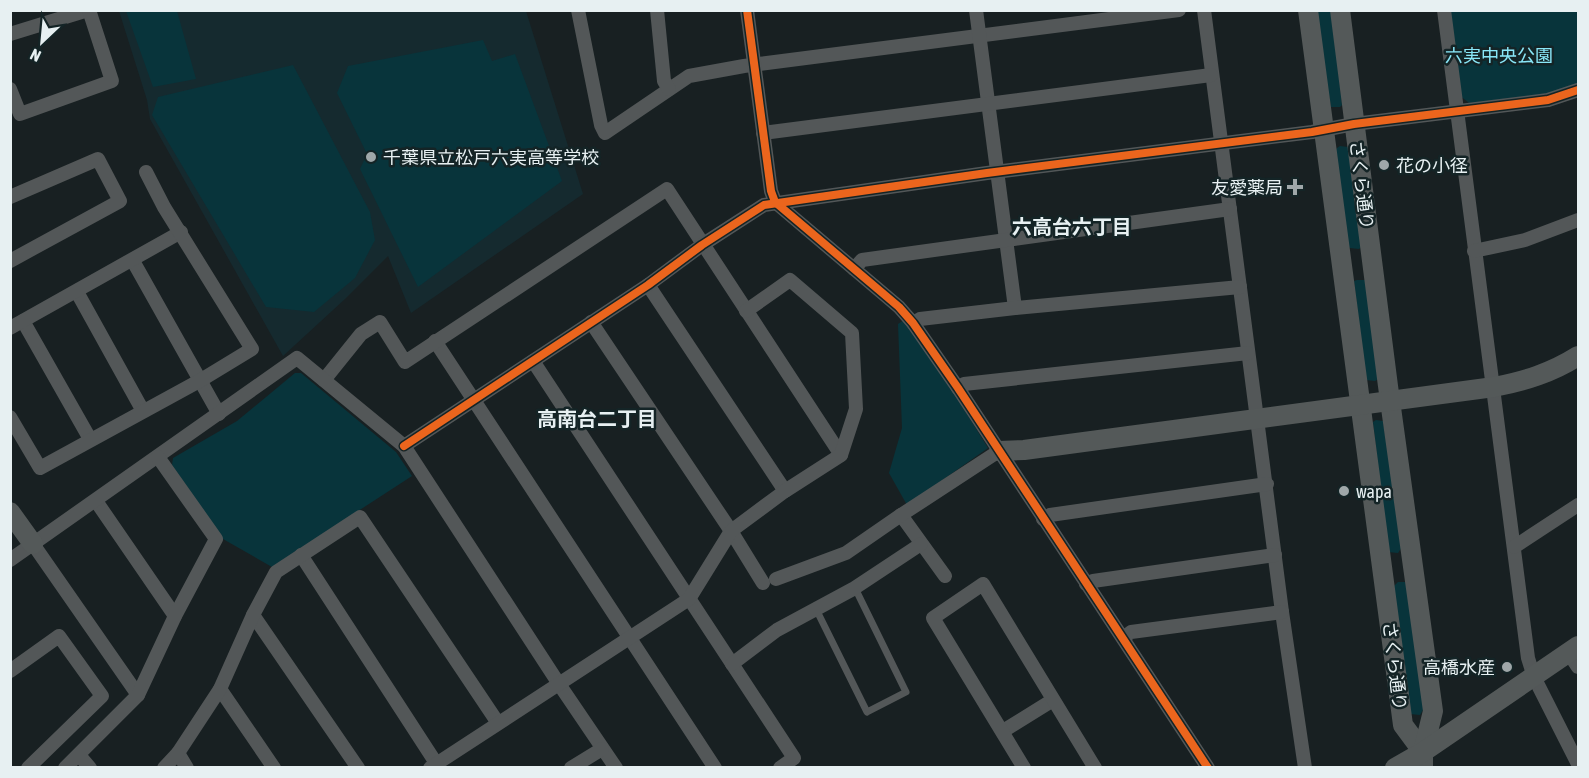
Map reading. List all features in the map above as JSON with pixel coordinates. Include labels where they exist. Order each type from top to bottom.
[{"type":"street","points":[[10,34],[88,10],[112,81],[20,114],[10,89]]},
{"type":"street","points":[[578,10],[601,125],[605,133],[688,76],[753,65],[1179,10]]},
{"type":"street","points":[[657,10],[664,81],[669,89]]},
{"type":"street","points":[[747,10],[771,191],[775,202],[899,307],[913,323],[1208,768]]},
{"type":"street","points":[[976,10],[1016,308]]},
{"type":"street","points":[[1204,10],[1282,612],[1305,768]]},
{"type":"street","name":"さくら通り","points":[[1308,10],[1402,725],[1423,760]]},
{"type":"street","name":"さくら通り","points":[[1340,10],[1390,400],[1434,711],[1423,760]]},
{"type":"street","points":[[1444,10],[1528,658],[1534,677],[1578,764]]},
{"type":"street","points":[[763,133],[1211,75]]},
{"type":"street","points":[[404,446],[648,285],[702,245],[764,204],[1312,132],[1354,124],[1457,113],[1548,100],[1578,90]]},
{"type":"street","points":[[10,197],[98,159],[120,201],[10,261]]},
{"type":"street","points":[[10,417],[40,468],[201,380],[252,349],[164,207],[146,172]]},
{"type":"street","points":[[324,380],[361,334],[380,322],[405,362],[667,189],[841,455]]},
{"type":"street","points":[[854,269],[862,261],[1230,209]]},
{"type":"street","points":[[1474,251],[1525,240],[1578,220]]},
{"type":"street","points":[[10,328],[181,232]]},
{"type":"street","points":[[133,261],[219,414]]},
{"type":"street","points":[[301,555],[433,765],[689,598],[731,531],[785,490],[841,455],[856,409],[852,333],[790,280],[746,311]]},
{"type":"street","points":[[648,285],[785,490]]},
{"type":"street","points":[[913,323],[920,319],[1016,308],[1240,287]]},
{"type":"street","points":[[77,292],[143,411]]},
{"type":"street","points":[[23,321],[90,440]]},
{"type":"street","points":[[591,322],[731,531],[769,581],[846,553],[999,451],[1024,450],[1494,387],[1528,380],[1552,371],[1578,357]]},
{"type":"street","points":[[435,341],[715,768]]},
{"type":"street","points":[[958,388],[964,384],[1248,353]]},
{"type":"street","points":[[10,560],[297,358],[404,446],[616,768]]},
{"type":"street","points":[[533,361],[794,758],[780,768]]},
{"type":"street","points":[[65,768],[138,695],[216,539],[158,457]]},
{"type":"street","points":[[1043,519],[1050,515],[1267,484]]},
{"type":"street","points":[[96,501],[176,616]]},
{"type":"street","points":[[1514,547],[1578,505]]},
{"type":"street","points":[[10,512],[138,695]]},
{"type":"street","points":[[901,515],[945,576]]},
{"type":"street","points":[[164,768],[178,753],[220,689],[253,615],[276,572],[360,517],[498,723]]},
{"type":"street","points":[[732,664],[777,630],[855,588],[921,544]]},
{"type":"street","points":[[1086,584],[1093,580],[1275,555]]},
{"type":"street","points":[[1024,768],[933,618],[983,584],[1095,768]]},
{"type":"street","points":[[1123,638],[1131,632],[1282,612]]},
{"type":"street","points":[[253,615],[358,768]]},
{"type":"street","points":[[10,671],[59,636],[102,696],[28,768]]},
{"type":"street","points":[[1395,768],[1423,760],[1534,677],[1575,655]]},
{"type":"street","points":[[220,689],[274,768]]},
{"type":"street","points":[[1003,731],[1053,700]]},
{"type":"street","points":[[571,768],[602,749]]},
{"type":"street","points":[[178,753],[187,768]]},
{"type":"street","points":[[79,755],[90,768]]},
{"type":"lane","points":[[816,609],[867,712],[906,692],[855,588]]},
{"type":"shaded area","name":"千葉県立松戸六実高等学校","points":[[119,11],[526,11],[583,194],[411,313],[388,256],[283,356],[150,119],[147,100]]},
{"type":"green space","points":[[126,11],[177,11],[196,79],[153,87]]},
{"type":"green space","points":[[1315,11],[1332,11],[1342,105],[1340,107],[1331,107]]},
{"type":"green space","name":"六実中央公園","points":[[1449,11],[1578,11],[1578,84],[1546,94],[1469,103],[1459,95]]},
{"type":"green space","points":[[483,40],[492,61],[515,54],[562,181],[418,287],[360,169],[367,154],[337,93],[348,66]]},
{"type":"green space","points":[[293,65],[370,212],[375,240],[355,278],[314,312],[266,307],[152,115],[158,97]]},
{"type":"green space","points":[[1340,146],[1348,147],[1362,246],[1359,249],[1350,248],[1347,245],[1334,152]]},
{"type":"green space","points":[[1365,280],[1378,379],[1375,381],[1366,380],[1354,281]]},
{"type":"green space","points":[[904,320],[988,448],[907,505],[889,473],[902,428],[898,324]]},
{"type":"green space","points":[[295,373],[301,373],[396,452],[412,476],[272,567],[223,539],[172,465],[173,458],[237,421]]},
{"type":"green space","points":[[1383,421],[1402,547],[1398,553],[1388,552],[1373,422]]},
{"type":"green space","points":[[1398,582],[1405,582],[1409,588],[1424,708],[1420,715],[1410,714],[1392,588]]},
{"type":"cycle path","points":[[747,10],[771,191],[775,202],[899,307],[913,323],[1208,768]]},
{"type":"cycle path","points":[[404,446],[648,285],[702,245],[764,205],[987,173],[1548,100],[1578,90]]},
{"type":"place","name":"千葉県立松戸六実高等学校","points":[[371,157]]},
{"type":"place","name":"花の小径","points":[[1384,165]]},
{"type":"place","name":"友愛薬局","points":[[1295,187]]},
{"type":"place","name":"wapa","points":[[1344,491]]},
{"type":"place","name":"高橋水産","points":[[1507,667]]},
{"type":"district","name":"六高台六丁目","points":[[1072,226]]},
{"type":"district","name":"高南台二丁目","points":[[597,418]]}]
